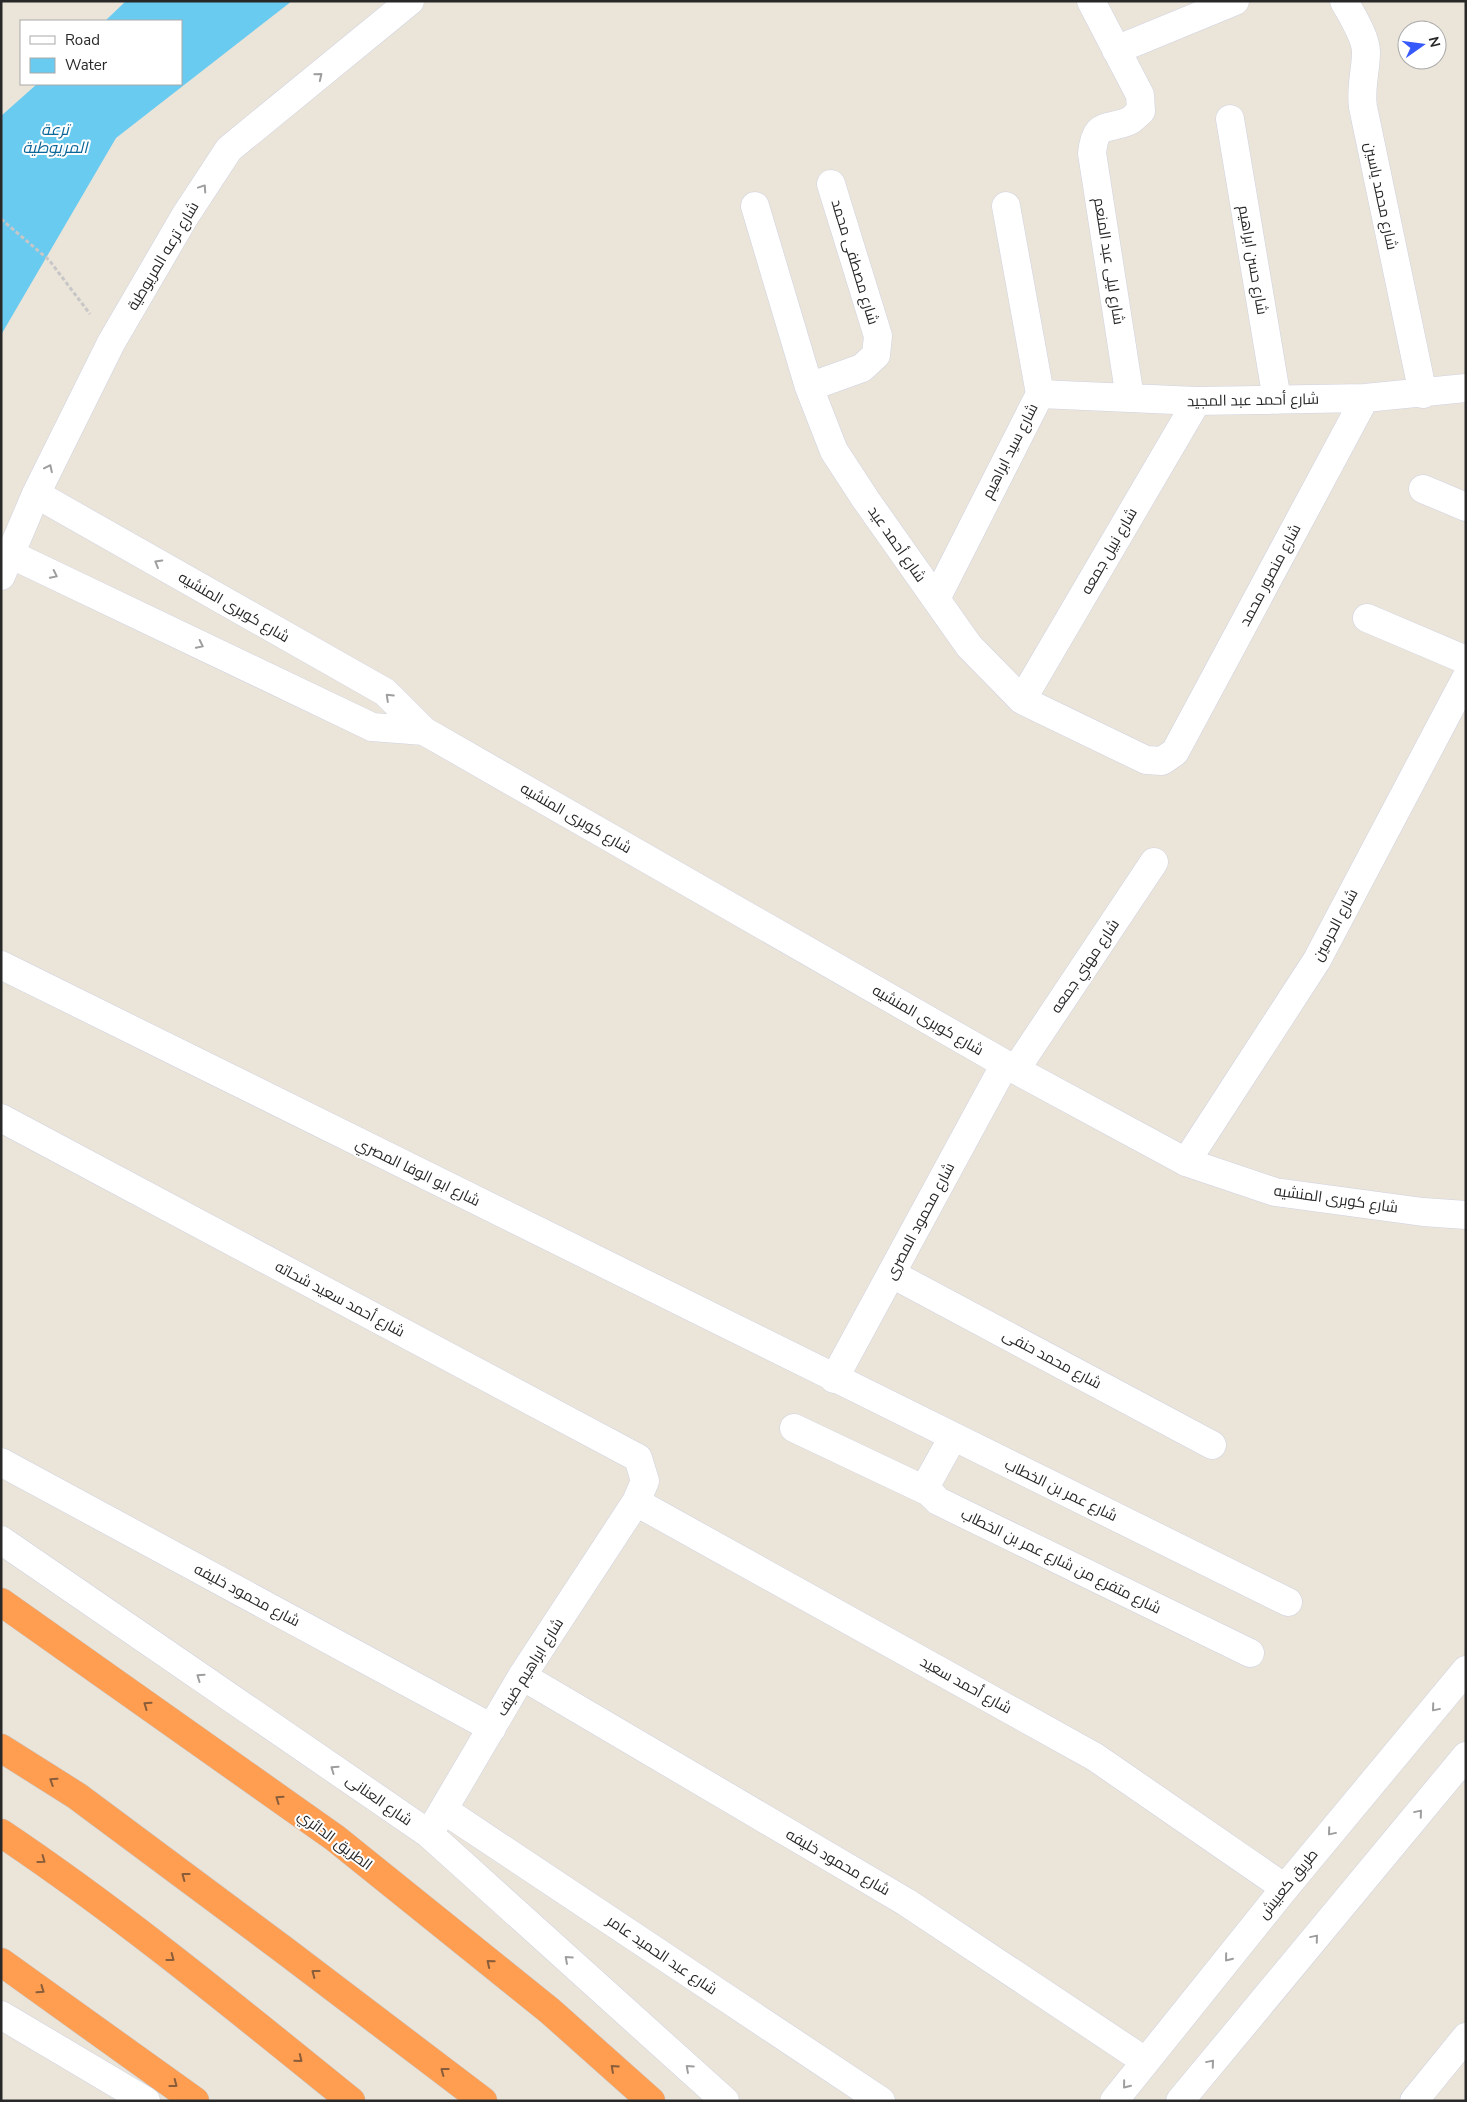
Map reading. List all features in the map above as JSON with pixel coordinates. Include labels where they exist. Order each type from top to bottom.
[{"type":"highway","name":"الطريق الدائري","points":[[1,1602],[335,1838],[550,2011],[651,2101]]},
{"type":"highway","points":[[1,1748],[77,1796],[483,2101]]},
{"type":"highway","points":[[1,1833],[41,1860],[227,2001],[351,2101]]},
{"type":"highway","points":[[1,1962],[195,2101]]},
{"type":"street","name":"شارع ترعه المريوطية","points":[[5,565],[36,494],[111,343],[185,216],[229,149],[410,1]]},
{"type":"street","points":[[1091,1],[1116,50],[1235,1]]},
{"type":"street","name":"شارع محمد ياسين","points":[[1344,1],[1356,24],[1366,51],[1361,93],[1362,108],[1423,394]]},
{"type":"street","name":"شارع ليلى عبد المنعم","points":[[1116,50],[1140,95],[1141,111],[1130,121],[1104,127],[1094,138],[1092,152],[1130,398]]},
{"type":"street","name":"شارع حسن ابراهيم","points":[[1230,119],[1277,400]]},
{"type":"street","name":"شارع مصطفى محمد","points":[[809,387],[862,368],[876,355],[878,336],[831,184]]},
{"type":"street","name":"شارع أحمد عيد","points":[[755,206],[809,387],[834,451],[866,500],[969,646],[1022,700],[1146,760],[1162,761],[1175,752]]},
{"type":"street","name":"شارع سيد ابراهيم","points":[[936,599],[1040,394],[1006,206]]},
{"type":"street","name":"شارع أحمد عبد المجيد","points":[[1040,394],[1197,401],[1277,400],[1365,398],[1423,394],[1466,388]]},
{"type":"street","name":"شارع منصور محمد","points":[[1175,752],[1365,398]]},
{"type":"street","name":"شارع نبيل جمعه","points":[[1022,700],[1197,401]]},
{"type":"street","points":[[1424,489],[1466,507]]},
{"type":"street","name":"شارع كوبرى المنشيه","points":[[36,494],[385,692],[424,731],[1011,1066],[1186,1162],[1275,1192],[1423,1212],[1466,1215]]},
{"type":"street","name":"شارع كوبرى المنشيه","points":[[5,565],[372,726],[424,731]]},
{"type":"street","points":[[1367,618],[1466,660]]},
{"type":"street","name":"شارع الحرمين","points":[[1186,1162],[1317,960],[1466,678]]},
{"type":"street","name":"شارع مهني جمعه","points":[[1011,1066],[1154,862]]},
{"type":"street","name":"شارع ابو الوفا المصري","points":[[1,965],[834,1379]]},
{"type":"street","name":"شارع محمود المصرى","points":[[834,1379],[1011,1066]]},
{"type":"street","name":"شارع أحمد سعيد شحاته","points":[[1,1118],[638,1458],[645,1481],[636,1502]]},
{"type":"street","name":"شارع محمد حنفى","points":[[892,1274],[1212,1445]]},
{"type":"street","name":"شارع عمر بن الخطاب","points":[[834,1379],[1288,1602]]},
{"type":"street","name":"شارع متفرع من شارع عمر بن الخطاب","points":[[794,1428],[929,1492],[938,1501],[1250,1653]]},
{"type":"street","points":[[929,1492],[928,1482],[953,1437]]},
{"type":"street","name":"شارع محمود خليفه","points":[[1,1462],[492,1728]]},
{"type":"street","name":"شارع ابراهيم ضيف","points":[[430,1834],[522,1676],[636,1502]]},
{"type":"street","name":"شارع أحمد سعيد","points":[[636,1502],[1095,1757],[1285,1888]]},
{"type":"street","name":"شارع العنانى","points":[[1,1540],[430,1834],[725,2101]]},
{"type":"street","name":"طريق كعبيش","points":[[1114,2101],[1285,1888],[1466,1670]]},
{"type":"street","name":"شارع محمود خليفه","points":[[522,1676],[906,1902],[1145,2061]]},
{"type":"street","points":[[1180,2101],[1466,1756]]},
{"type":"street","name":"شارع عبد الحميد عامر","points":[[444,1810],[881,2101]]},
{"type":"street","points":[[1,2015],[146,2101]]},
{"type":"street","points":[[1414,2101],[1466,2037]]},
{"type":"path","points":[[1,219],[49,260],[111,343]]},
{"type":"water","name":"ترعة المريوطية","points":[[126,1],[292,1],[116,138],[1,335],[1,116],[36,85],[182,85],[182,20],[106,20]]}]
